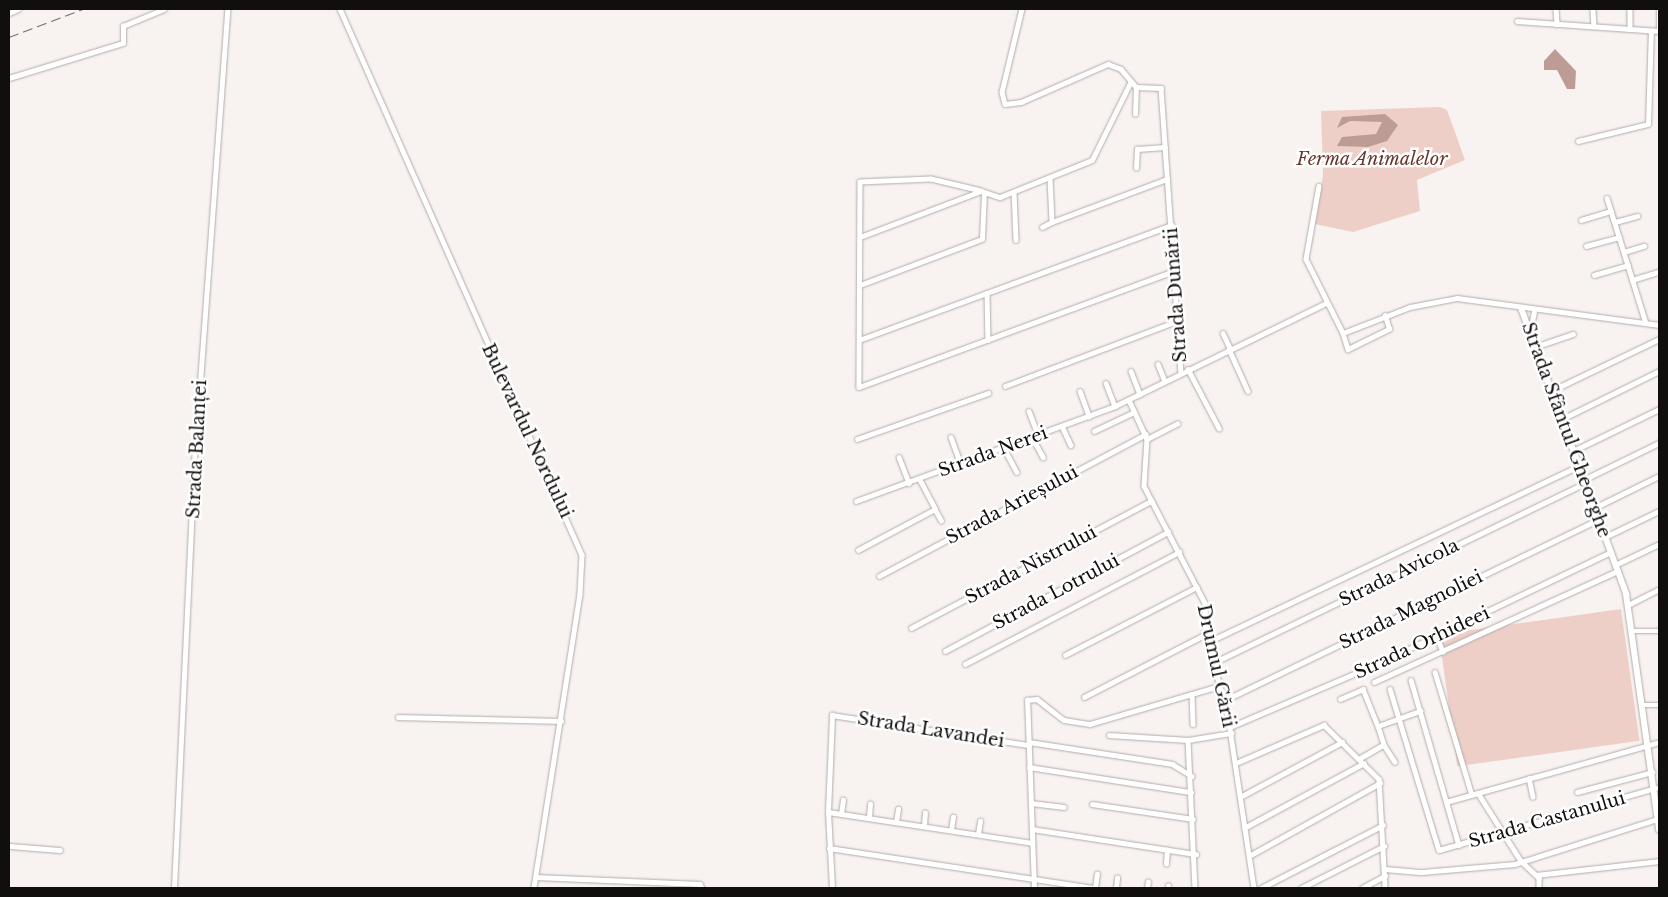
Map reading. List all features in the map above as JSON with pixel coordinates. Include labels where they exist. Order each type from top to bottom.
[{"type":"street","points":[[9,13],[18,9]]},
{"type":"street","points":[[9,78],[123,43],[123,26],[164,9]]},
{"type":"street","name":"Bulevardul Nordului","points":[[340,9],[579,545],[580,594],[534,888]]},
{"type":"street","points":[[1022,9],[1002,92],[1005,104],[1012,105],[1108,64],[1121,69],[1130,83],[1136,87],[1135,114]]},
{"type":"street","points":[[1556,9],[1557,24]]},
{"type":"street","points":[[1593,9],[1594,26]]},
{"type":"street","points":[[1630,9],[1630,29]]},
{"type":"street","points":[[1517,21],[1659,31],[1659,9]]},
{"type":"street","name":"Strada Balanței","points":[[174,888],[195,450],[227,10]]},
{"type":"street","points":[[1578,142],[1648,124],[1651,31]]},
{"type":"street","points":[[1130,83],[1095,158],[1014,192],[996,198],[983,192],[931,179],[860,182],[859,387],[1175,271]]},
{"type":"street","name":"Strada Dunării","points":[[1136,87],[1161,88],[1181,373],[1326,303]]},
{"type":"street","points":[[1136,168],[1137,149],[1166,147]]},
{"type":"street","points":[[1050,178],[1052,222]]},
{"type":"street","points":[[1042,227],[1167,179]]},
{"type":"street","points":[[1319,186],[1306,259],[1348,349],[1389,329],[1385,316]]},
{"type":"street","points":[[860,236],[983,192]]},
{"type":"street","points":[[860,285],[982,239],[983,192]]},
{"type":"street","points":[[1014,192],[1016,240]]},
{"type":"street","points":[[1607,198],[1646,323]]},
{"type":"street","points":[[1582,220],[1611,211]]},
{"type":"street","points":[[1615,222],[1637,216]]},
{"type":"street","points":[[859,340],[1171,225]]},
{"type":"street","points":[[1586,246],[1619,237]]},
{"type":"street","points":[[1624,252],[1644,246]]},
{"type":"street","points":[[1594,275],[1628,266]]},
{"type":"street","points":[[1632,280],[1659,272]]},
{"type":"street","points":[[986,293],[988,340]]},
{"type":"street","name":"Strada Sfântul Gheorghe","points":[[1342,333],[1385,316],[1457,298],[1521,308],[1628,605],[1658,810],[1659,830]]},
{"type":"street","points":[[1521,308],[1659,325]]},
{"type":"street","points":[[1530,332],[1534,311]]},
{"type":"street","points":[[1005,386],[1177,322]]},
{"type":"street","points":[[1223,333],[1248,391]]},
{"type":"street","points":[[1535,347],[1573,334]]},
{"type":"street","points":[[1551,391],[1659,339]]},
{"type":"street","points":[[1158,364],[1165,381]]},
{"type":"street","points":[[1188,369],[1219,428]]},
{"type":"street","points":[[1131,371],[1140,394]]},
{"type":"street","points":[[1562,419],[1659,371]]},
{"type":"street","points":[[1147,437],[1129,400],[1181,373]]},
{"type":"street","points":[[1106,383],[1115,406]]},
{"type":"street","points":[[1080,391],[1089,416]]},
{"type":"street","points":[[857,439],[988,393]]},
{"type":"street","name":"Strada Nerei","points":[[856,501],[961,464],[1129,400]]},
{"type":"street","points":[[1573,451],[1659,409]]},
{"type":"street","points":[[1029,411],[1038,435]]},
{"type":"street","points":[[1094,431],[1134,412]]},
{"type":"street","name":"Strada Arieșului","points":[[879,576],[1147,437],[1177,424]]},
{"type":"street","points":[[1062,426],[1071,446]]},
{"type":"street","points":[[951,437],[961,464]]},
{"type":"street","points":[[1032,437],[1043,457]]},
{"type":"street","name":"Drumul Gării","points":[[1147,437],[1142,479],[1151,501],[1179,552],[1205,606],[1206,634],[1230,727],[1254,888]]},
{"type":"street","name":"Strada Avicola","points":[[1213,663],[1659,443]]},
{"type":"street","points":[[1004,448],[1017,472]]},
{"type":"street","points":[[899,457],[909,483]]},
{"type":"street","points":[[1208,642],[1579,466]]},
{"type":"street","points":[[1594,508],[1659,476]]},
{"type":"street","points":[[919,479],[941,520]]},
{"type":"street","name":"Strada Nistrului","points":[[911,628],[1151,501]]},
{"type":"street","points":[[858,550],[935,509]]},
{"type":"street","points":[[1605,537],[1659,511]]},
{"type":"street","name":"Strada Magnoliei","points":[[1223,701],[1598,520]]},
{"type":"street","name":"Strada Lotrului","points":[[945,652],[1168,532]]},
{"type":"street","points":[[1374,682],[1616,568],[1659,544]]},
{"type":"street","points":[[965,664],[1179,552]]},
{"type":"street","name":"Strada Orhideei","points":[[1230,727],[1436,636],[1610,552]]},
{"type":"street","points":[[1065,655],[1197,588]]},
{"type":"street","points":[[1628,605],[1659,589]]},
{"type":"street","points":[[1631,632],[1659,631]]},
{"type":"street","points":[[1084,697],[1206,634]]},
{"type":"street","points":[[1436,636],[1443,651]]},
{"type":"street","points":[[1434,672],[1472,794]]},
{"type":"street","points":[[1411,680],[1459,845]]},
{"type":"street","points":[[1034,888],[1029,767],[1029,699],[1037,699],[1064,720],[1090,724],[1219,686]]},
{"type":"street","points":[[1340,698],[1363,689],[1384,745],[1396,762]]},
{"type":"street","points":[[1390,689],[1399,719]]},
{"type":"street","points":[[1192,694],[1193,724]]},
{"type":"street","points":[[1642,705],[1659,704]]},
{"type":"street","points":[[1378,726],[1420,711]]},
{"type":"street","name":"Strada Lavandei","points":[[828,812],[832,715],[1167,763],[1192,776]]},
{"type":"street","points":[[398,718],[561,721]]},
{"type":"street","name":"Strada Castanului","points":[[1399,719],[1439,850],[1654,788]]},
{"type":"street","points":[[1236,763],[1321,724],[1362,761],[1380,783],[1385,888]]},
{"type":"street","points":[[1109,735],[1188,740],[1231,733]]},
{"type":"street","points":[[1188,740],[1192,776],[1191,792],[1196,854],[1196,888]]},
{"type":"street","points":[[1240,797],[1342,742]]},
{"type":"street","points":[[1446,802],[1648,742],[1659,742]]},
{"type":"street","points":[[1244,828],[1362,761],[1384,745]]},
{"type":"street","points":[[1029,767],[1191,792]]},
{"type":"street","points":[[1577,792],[1652,772]]},
{"type":"street","points":[[1529,778],[1534,797]]},
{"type":"street","points":[[1249,856],[1380,783]]},
{"type":"street","points":[[1478,793],[1521,861],[1536,875],[1539,888]]},
{"type":"street","points":[[841,814],[843,800]]},
{"type":"street","points":[[1031,803],[1064,807]]},
{"type":"street","points":[[868,818],[870,804]]},
{"type":"street","points":[[1092,804],[1193,819]]},
{"type":"street","points":[[896,822],[898,809]]},
{"type":"street","points":[[832,888],[828,812],[1032,843]]},
{"type":"street","points":[[924,826],[925,813]]},
{"type":"street","points":[[951,830],[953,817]]},
{"type":"street","points":[[1385,869],[1439,871],[1521,861],[1658,819]]},
{"type":"street","points":[[978,834],[980,821]]},
{"type":"street","points":[[1261,888],[1383,825]]},
{"type":"street","points":[[1032,829],[1196,854]]},
{"type":"street","points":[[9,846],[60,850]]},
{"type":"street","points":[[1301,888],[1384,846]]},
{"type":"street","points":[[829,848],[1094,888],[1097,874]]},
{"type":"street","points":[[1166,864],[1167,850]]},
{"type":"street","points":[[1536,875],[1659,861]]},
{"type":"street","points":[[1362,888],[1385,876]]},
{"type":"street","points":[[536,877],[700,884],[702,888]]},
{"type":"street","points":[[1116,888],[1117,878]]},
{"type":"street","points":[[1147,888],[1148,882]]},
{"type":"green space","name":"Ferma Animalelor","points":[[1440,107],[1447,110],[1465,160],[1417,180],[1420,211],[1353,232],[1315,224],[1323,175],[1321,111]]},
{"type":"green space","points":[[1621,609],[1640,741],[1457,766],[1439,635]]},
{"type":"shaded area","points":[[1555,49],[1576,71],[1575,89],[1567,89],[1557,70],[1544,70],[1544,61]]},
{"type":"shaded area","points":[[1385,114],[1398,125],[1387,141],[1368,147],[1337,146],[1342,137],[1376,134],[1382,122],[1350,121],[1337,128],[1342,117]]},
{"type":"railway","points":[[9,37],[83,9]]}]
